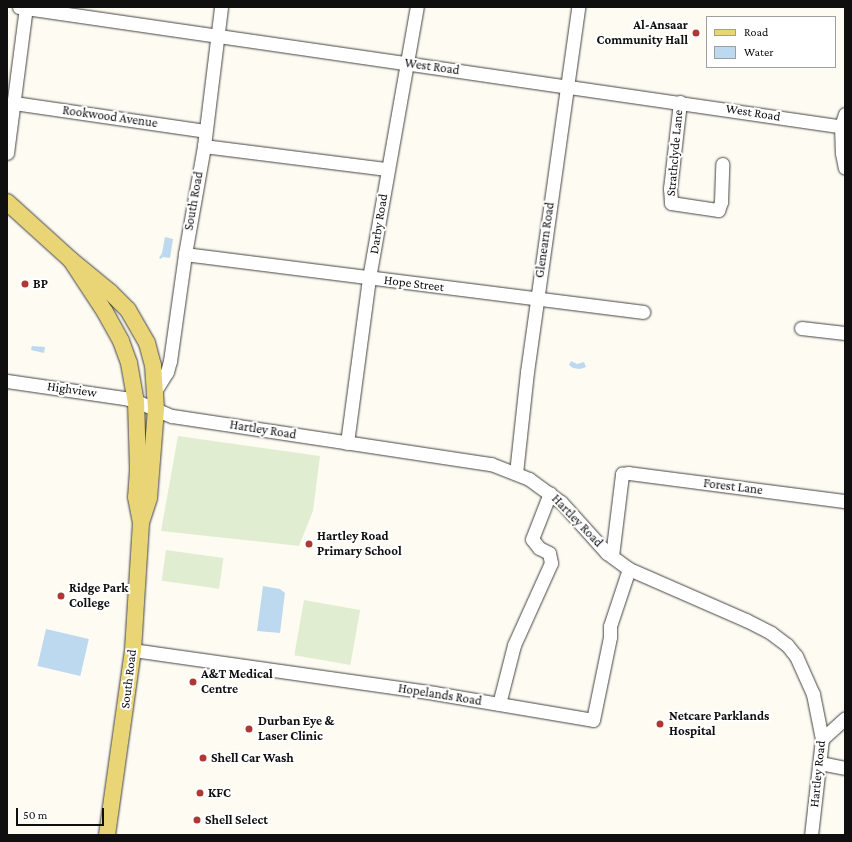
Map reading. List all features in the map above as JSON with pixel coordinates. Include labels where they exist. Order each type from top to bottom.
[{"type":"main road","points":[[7,202],[71,260]]},
{"type":"main road","name":"South Road","points":[[71,260],[110,292],[128,310],[137,324],[147,343],[153,364],[155,391],[156,409],[149,498],[141,523],[133,650],[107,835]]},
{"type":"main road","name":"South Road","points":[[71,260],[105,312],[121,341],[129,363],[136,401],[138,429],[136,497],[141,523]]},
{"type":"street","name":"West Road","points":[[24,7],[216,37],[566,87],[844,122]]},
{"type":"street","points":[[7,153],[24,7]]},
{"type":"street","name":"South Road","points":[[155,391],[167,372],[170,361],[204,146],[216,37],[221,7]]},
{"type":"street","name":"Darby Road","points":[[346,443],[369,278],[387,169],[408,64],[417,7]]},
{"type":"street","name":"Glenearn Road","points":[[516,473],[537,300],[578,7]]},
{"type":"street","name":"Strathclyde Lane","points":[[680,102],[670,188],[671,203],[718,210],[721,202],[722,164]]},
{"type":"street","name":"Rookwood Avenue","points":[[14,103],[205,131]]},
{"type":"street","points":[[844,122],[842,153],[845,168]]},
{"type":"street","points":[[204,146],[387,169]]},
{"type":"street","name":"Hope Street","points":[[186,254],[537,300],[643,312]]},
{"type":"street","points":[[801,328],[845,333]]},
{"type":"street","name":"Highview","points":[[7,381],[136,401],[156,409]]},
{"type":"street","name":"Hartley Road","points":[[156,409],[172,416],[491,464],[516,473],[529,479],[550,493],[612,556],[629,569],[746,620],[771,633],[787,645],[802,668],[813,694],[822,739],[811,835]]},
{"type":"street","name":"Forest Lane","points":[[612,556],[622,474],[628,473],[845,501]]},
{"type":"street","points":[[499,704],[514,645],[551,563],[549,553],[539,548],[532,539],[550,493]]},
{"type":"street","name":"Hopelands Road","points":[[133,650],[499,704],[593,720],[610,637],[610,626],[629,569]]},
{"type":"street","points":[[822,739],[845,718]]},
{"type":"street","points":[[820,763],[845,768]]},
{"type":"green space","points":[[178,436],[320,456],[313,511],[299,546],[161,531]]},
{"type":"green space","points":[[166,550],[223,558],[219,589],[162,581]]},
{"type":"green space","points":[[304,600],[360,610],[350,665],[294,655]]},
{"type":"water","points":[[165,237],[173,239],[170,258],[163,257],[161,259],[159,258],[162,253]]},
{"type":"water","points":[[32,346],[45,347],[44,353],[31,350]]},
{"type":"water","points":[[571,361],[577,364],[584,362],[586,367],[580,369],[573,368],[569,365]]},
{"type":"water","points":[[263,586],[280,589],[285,593],[280,633],[257,631]]},
{"type":"water","points":[[46,629],[89,639],[80,676],[37,666]]},
{"type":"place","name":"Al-Ansaar Community Hall","points":[[696,33]]},
{"type":"place","name":"BP","points":[[25,284]]},
{"type":"place","name":"Hartley Road Primary School","points":[[309,544]]},
{"type":"place","name":"Ridge Park College","points":[[61,596]]},
{"type":"place","name":"A&T Medical Centre","points":[[193,682]]},
{"type":"place","name":"Netcare Parklands Hospital","points":[[660,724]]},
{"type":"place","name":"Durban Eye & Laser Clinic","points":[[249,729]]},
{"type":"place","name":"Shell Car Wash","points":[[203,758]]},
{"type":"place","name":"KFC","points":[[200,793]]},
{"type":"place","name":"Shell Select","points":[[197,820]]}]
